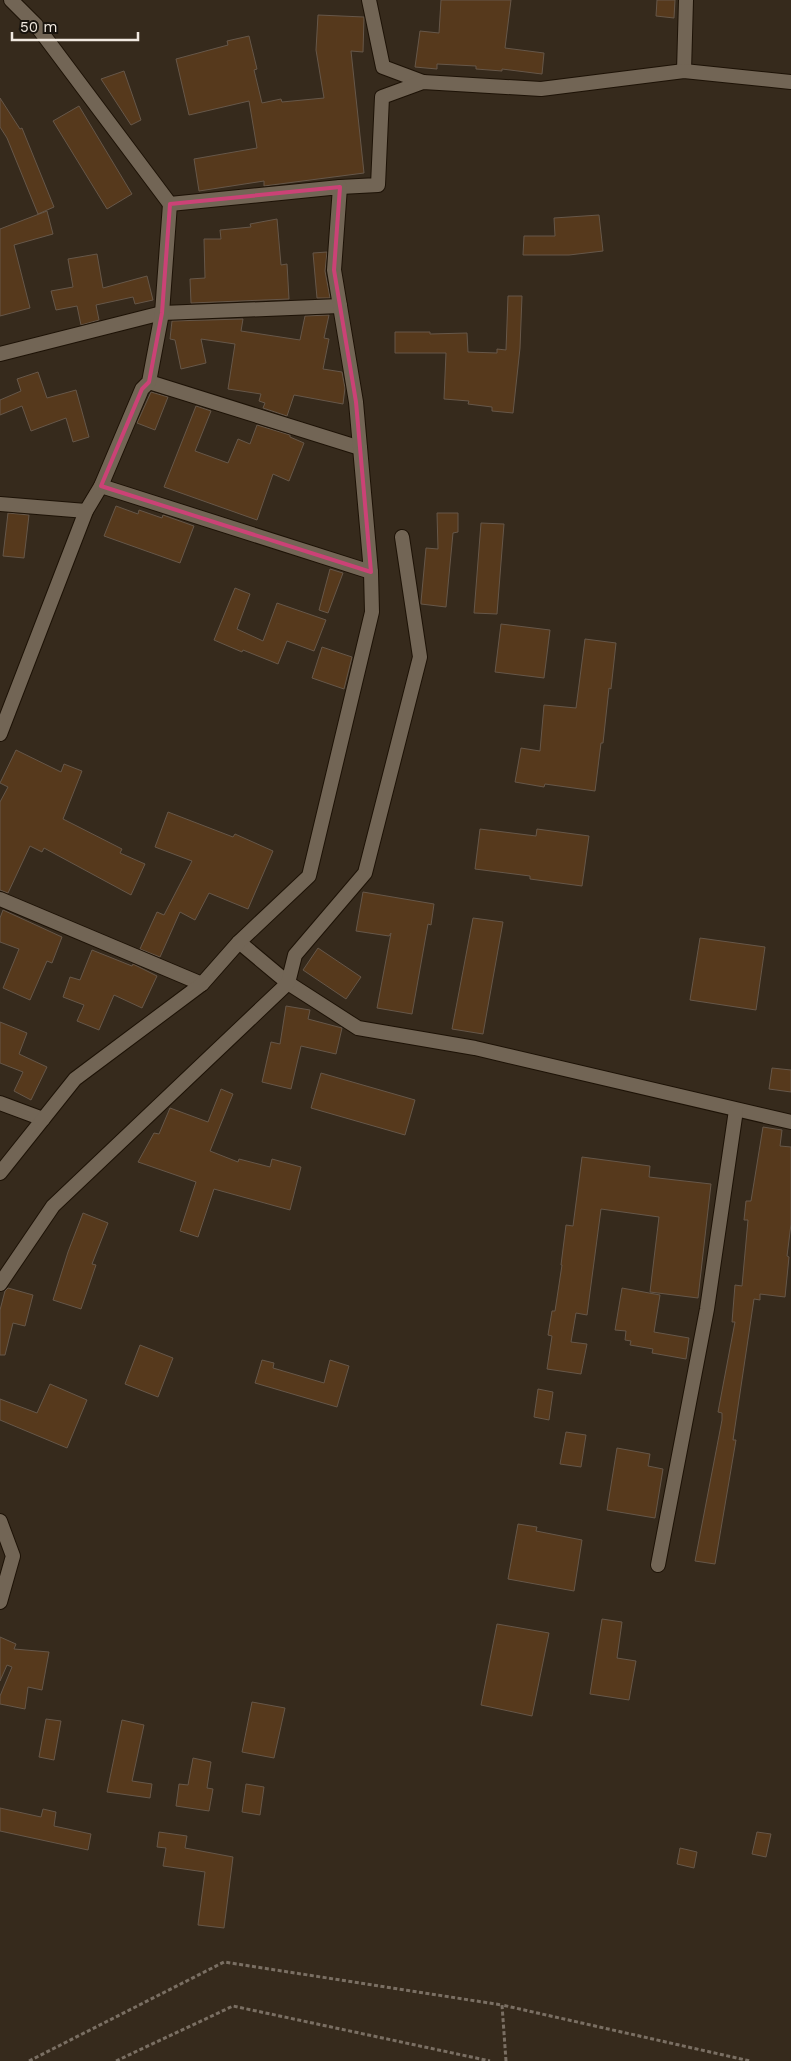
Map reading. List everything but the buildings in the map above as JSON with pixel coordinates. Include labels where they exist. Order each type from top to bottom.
[{"type":"street","points":[[0,734],[86,511],[101,486],[142,388],[149,382],[162,313],[170,204],[36,24],[11,0]]},
{"type":"street","points":[[369,0],[383,67],[423,82],[541,89],[684,71],[791,82]]},
{"type":"street","points":[[684,71],[686,0]]},
{"type":"street","points":[[170,204],[378,184],[382,97],[423,82]]},
{"type":"street","points":[[0,1173],[74,1079],[202,984],[239,942],[309,876],[372,612],[371,572],[356,402],[334,270],[340,187]]},
{"type":"street","points":[[0,354],[162,313],[340,306]]},
{"type":"street","points":[[149,382],[360,448]]},
{"type":"street","points":[[101,486],[371,572]]},
{"type":"street","points":[[0,504],[86,511]]},
{"type":"street","points":[[0,1284],[53,1206],[288,983],[295,955],[365,873],[420,657],[402,537]]},
{"type":"street","points":[[0,899],[202,984]]},
{"type":"street","points":[[239,942],[288,983],[358,1028],[475,1048],[791,1122]]},
{"type":"street","points":[[0,1103],[43,1119]]},
{"type":"street","points":[[658,1565],[707,1309],[736,1110]]},
{"type":"street","points":[[0,1521],[13,1556],[0,1602]]},
{"type":"path","points":[[29,2061],[224,1962],[502,2005],[750,2061]]},
{"type":"path","points":[[502,2005],[506,2061]]},
{"type":"path","points":[[116,2061],[233,2006],[490,2061]]},
{"type":"highlighted area","points":[[340,187],[334,270],[356,402],[371,572],[101,486],[142,389],[149,382],[162,313],[170,204]]}]
